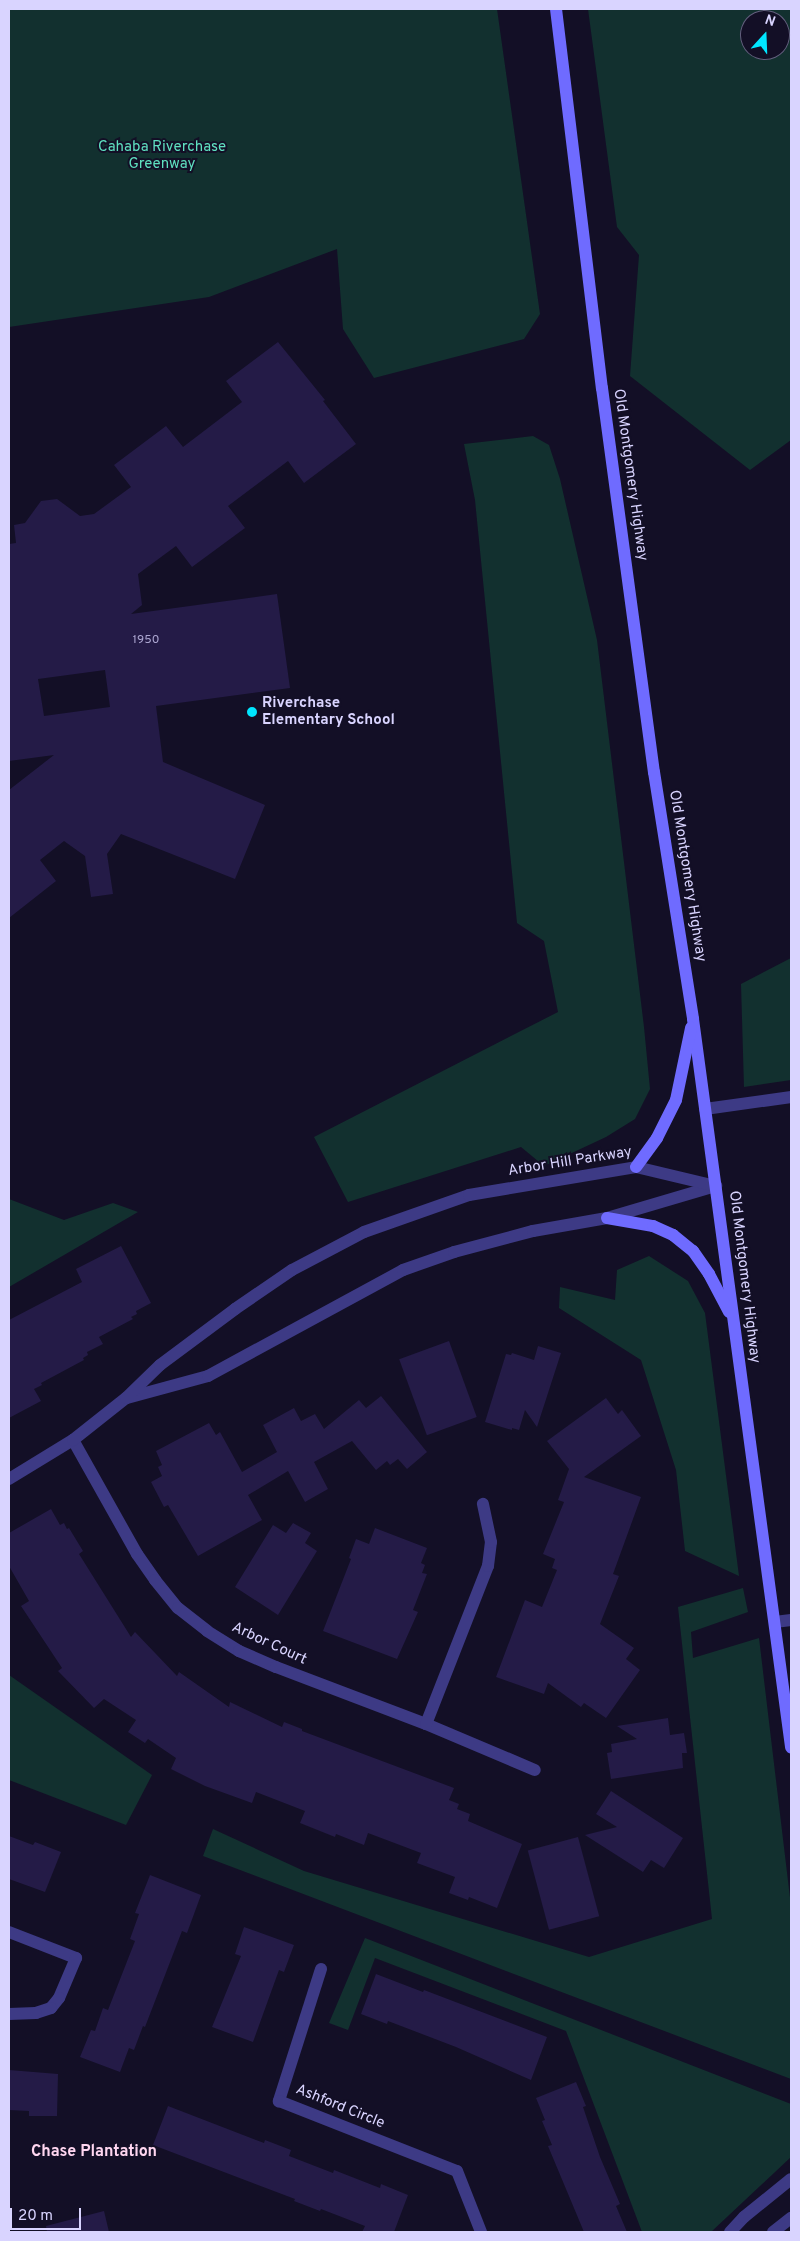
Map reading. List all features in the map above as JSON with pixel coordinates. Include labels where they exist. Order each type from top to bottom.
[{"type":"street","name":"Old Montgomery Highway","points":[[556,9],[621,533],[654,772],[693,1019],[791,1747]]},
{"type":"street","points":[[636,1167],[657,1138],[676,1100],[693,1019]]},
{"type":"street","points":[[705,1109],[791,1097]]},
{"type":"street","name":"Arbor Hill Parkway","points":[[9,1479],[73,1440],[126,1398],[160,1364],[227,1314],[292,1270],[364,1232],[469,1195],[636,1167],[716,1186]]},
{"type":"street","name":"Arbor Hill Parkway","points":[[126,1398],[208,1376],[403,1270],[454,1252],[532,1231],[607,1218],[716,1186]]},
{"type":"street","points":[[607,1218],[653,1226],[673,1235],[686,1246],[709,1274],[733,1319]]},
{"type":"street","name":"Arbor Court","points":[[73,1440],[137,1554],[178,1608],[207,1631],[239,1651],[426,1724],[535,1770]]},
{"type":"street","points":[[426,1724],[488,1566],[491,1542],[483,1504]]},
{"type":"street","points":[[775,1622],[791,1620]]},
{"type":"street","points":[[9,1932],[76,1958],[59,1998],[51,2008],[36,2013],[9,2014]]},
{"type":"street","name":"Ashford Circle","points":[[322,1969],[280,2101],[457,2171],[481,2232]]},
{"type":"street","points":[[730,2232],[744,2217],[791,2179]]},
{"type":"street","points":[[773,2232],[791,2218]]},
{"type":"green space","name":"Cahaba Riverchase Greenway","points":[[9,9],[497,9],[540,314],[524,339],[374,378],[343,329],[337,249],[209,297],[9,327]]},
{"type":"green space","points":[[588,9],[791,9],[791,440],[750,470],[630,376],[639,255],[617,227]]},
{"type":"green space","points":[[533,436],[549,445],[560,479],[597,640],[650,1089],[635,1119],[606,1137],[544,1166],[521,1147],[348,1202],[314,1137],[558,1012],[544,941],[517,923],[475,500],[464,444]]},
{"type":"green space","points":[[791,958],[791,1080],[744,1087],[741,984]]},
{"type":"green space","points":[[9,1199],[64,1220],[113,1203],[138,1212],[9,1287]]},
{"type":"green space","points":[[649,1256],[688,1281],[705,1313],[739,1576],[685,1551],[676,1470],[641,1360],[559,1308],[560,1287],[615,1300],[617,1270]]},
{"type":"green space","points":[[743,1588],[748,1612],[691,1632],[693,1658],[759,1638],[791,1906],[791,2079],[203,1856],[213,1829],[304,1871],[589,1957],[712,1919],[678,1607]]},
{"type":"green space","points":[[9,1675],[152,1775],[126,1825],[9,1780]]},
{"type":"green space","points":[[365,1938],[791,2104],[791,2157],[711,2232],[642,2232],[566,2031],[375,1958],[348,2030],[329,2023]]},
{"type":"building","name":"Riverchase Elementary School","points":[[278,342],[325,400],[323,401],[356,444],[304,483],[288,461],[228,506],[245,528],[192,567],[176,546],[138,574],[142,605],[131,614],[277,594],[290,688],[156,706],[163,762],[265,805],[235,879],[121,834],[107,854],[113,894],[91,897],[85,856],[64,841],[40,860],[56,881],[9,918],[9,790],[54,755],[9,761],[9,544],[16,543],[14,525],[25,523],[41,501],[57,499],[80,516],[94,514],[131,487],[114,465],[166,426],[183,447],[242,402],[226,381]],"holes":[[[105,670],[110,707],[44,716],[38,679]]]},
{"type":"building","points":[[121,1246],[151,1303],[136,1311],[137,1314],[131,1317],[133,1319],[99,1337],[103,1344],[87,1352],[88,1355],[83,1358],[84,1360],[41,1383],[42,1385],[34,1389],[41,1401],[9,1418],[9,1320],[82,1282],[76,1269]]},
{"type":"building","points":[[449,1341],[477,1417],[427,1435],[399,1359]]},
{"type":"building","points":[[538,1346],[561,1353],[537,1427],[525,1410],[519,1430],[512,1428],[512,1430],[485,1422],[506,1354],[511,1355],[512,1353],[534,1360]]},
{"type":"building","points":[[381,1396],[427,1452],[407,1469],[398,1459],[390,1465],[387,1461],[376,1470],[352,1441],[314,1462],[328,1489],[305,1502],[288,1471],[248,1495],[262,1520],[198,1556],[168,1505],[164,1507],[151,1482],[162,1476],[158,1467],[162,1465],[156,1451],[209,1423],[216,1435],[220,1432],[242,1472],[277,1452],[263,1425],[294,1408],[301,1421],[315,1414],[324,1429],[359,1400],[366,1408]]},
{"type":"building","points":[[606,1398],[618,1414],[622,1410],[641,1436],[584,1477],[641,1497],[613,1574],[619,1576],[600,1624],[634,1648],[626,1659],[640,1670],[606,1718],[584,1703],[581,1707],[548,1683],[544,1694],[496,1677],[525,1600],[542,1607],[557,1570],[552,1568],[555,1559],[543,1554],[564,1502],[558,1500],[569,1469],[547,1441]]},
{"type":"building","points":[[51,1509],[60,1525],[64,1523],[67,1529],[69,1528],[83,1551],[79,1554],[131,1637],[135,1632],[177,1676],[179,1672],[229,1707],[230,1702],[282,1727],[284,1722],[302,1729],[302,1731],[454,1788],[449,1800],[459,1804],[457,1809],[470,1814],[468,1821],[522,1844],[497,1908],[469,1897],[468,1900],[449,1893],[455,1877],[417,1863],[421,1853],[368,1833],[364,1845],[336,1834],[335,1837],[300,1823],[305,1811],[256,1792],[252,1803],[205,1786],[171,1769],[176,1758],[148,1739],[145,1743],[128,1732],[136,1720],[104,1699],[94,1708],[58,1671],[62,1668],[21,1606],[29,1601],[9,1566],[9,1533]]},
{"type":"building","points":[[293,1523],[311,1533],[305,1543],[317,1551],[278,1615],[235,1587],[273,1525],[286,1533]]},
{"type":"building","points":[[375,1528],[427,1548],[421,1563],[425,1565],[422,1573],[427,1574],[413,1610],[418,1612],[397,1659],[323,1631],[351,1559],[349,1558],[356,1539],[369,1544]]},
{"type":"building","points":[[668,1718],[670,1735],[684,1733],[687,1753],[682,1753],[683,1768],[611,1779],[607,1753],[612,1752],[611,1744],[637,1739],[617,1726]]},
{"type":"building","points":[[611,1791],[683,1838],[664,1868],[651,1860],[643,1872],[585,1835],[617,1827],[596,1814]]},
{"type":"building","points":[[9,1836],[33,1845],[35,1842],[61,1852],[45,1892],[9,1879]]},
{"type":"building","points":[[578,1837],[599,1916],[549,1930],[528,1850]]},
{"type":"building","points":[[150,1875],[201,1895],[187,1933],[182,1931],[145,2027],[143,2026],[134,2050],[129,2048],[120,2072],[80,2057],[91,2030],[95,2031],[103,2008],[108,2010],[135,1941],[130,1939],[139,1914],[135,1913]]},
{"type":"building","points":[[244,1927],[294,1945],[284,1972],[279,1970],[253,2042],[212,2027],[241,1956],[235,1954]]},
{"type":"building","points":[[376,1974],[423,1992],[424,1990],[547,2037],[531,2080],[456,2047],[388,2021],[387,2024],[361,2014]]},
{"type":"building","points":[[9,2070],[58,2074],[57,2116],[29,2116],[29,2111],[9,2110]]},
{"type":"building","points":[[576,2082],[586,2106],[583,2107],[600,2157],[620,2204],[616,2206],[627,2232],[584,2232],[548,2146],[552,2145],[542,2121],[545,2120],[536,2098]]},
{"type":"building","points":[[168,2106],[264,2143],[265,2140],[291,2150],[289,2156],[333,2173],[334,2170],[380,2188],[381,2184],[408,2195],[394,2232],[362,2232],[365,2226],[321,2209],[320,2211],[294,2201],[295,2199],[153,2145]]},
{"type":"building","points":[[104,2211],[109,2232],[47,2232],[46,2226]]},
{"type":"place","name":"Riverchase Elementary School","points":[[252,712]]},
{"type":"district","name":"Chase Plantation","points":[[94,2152]]}]
